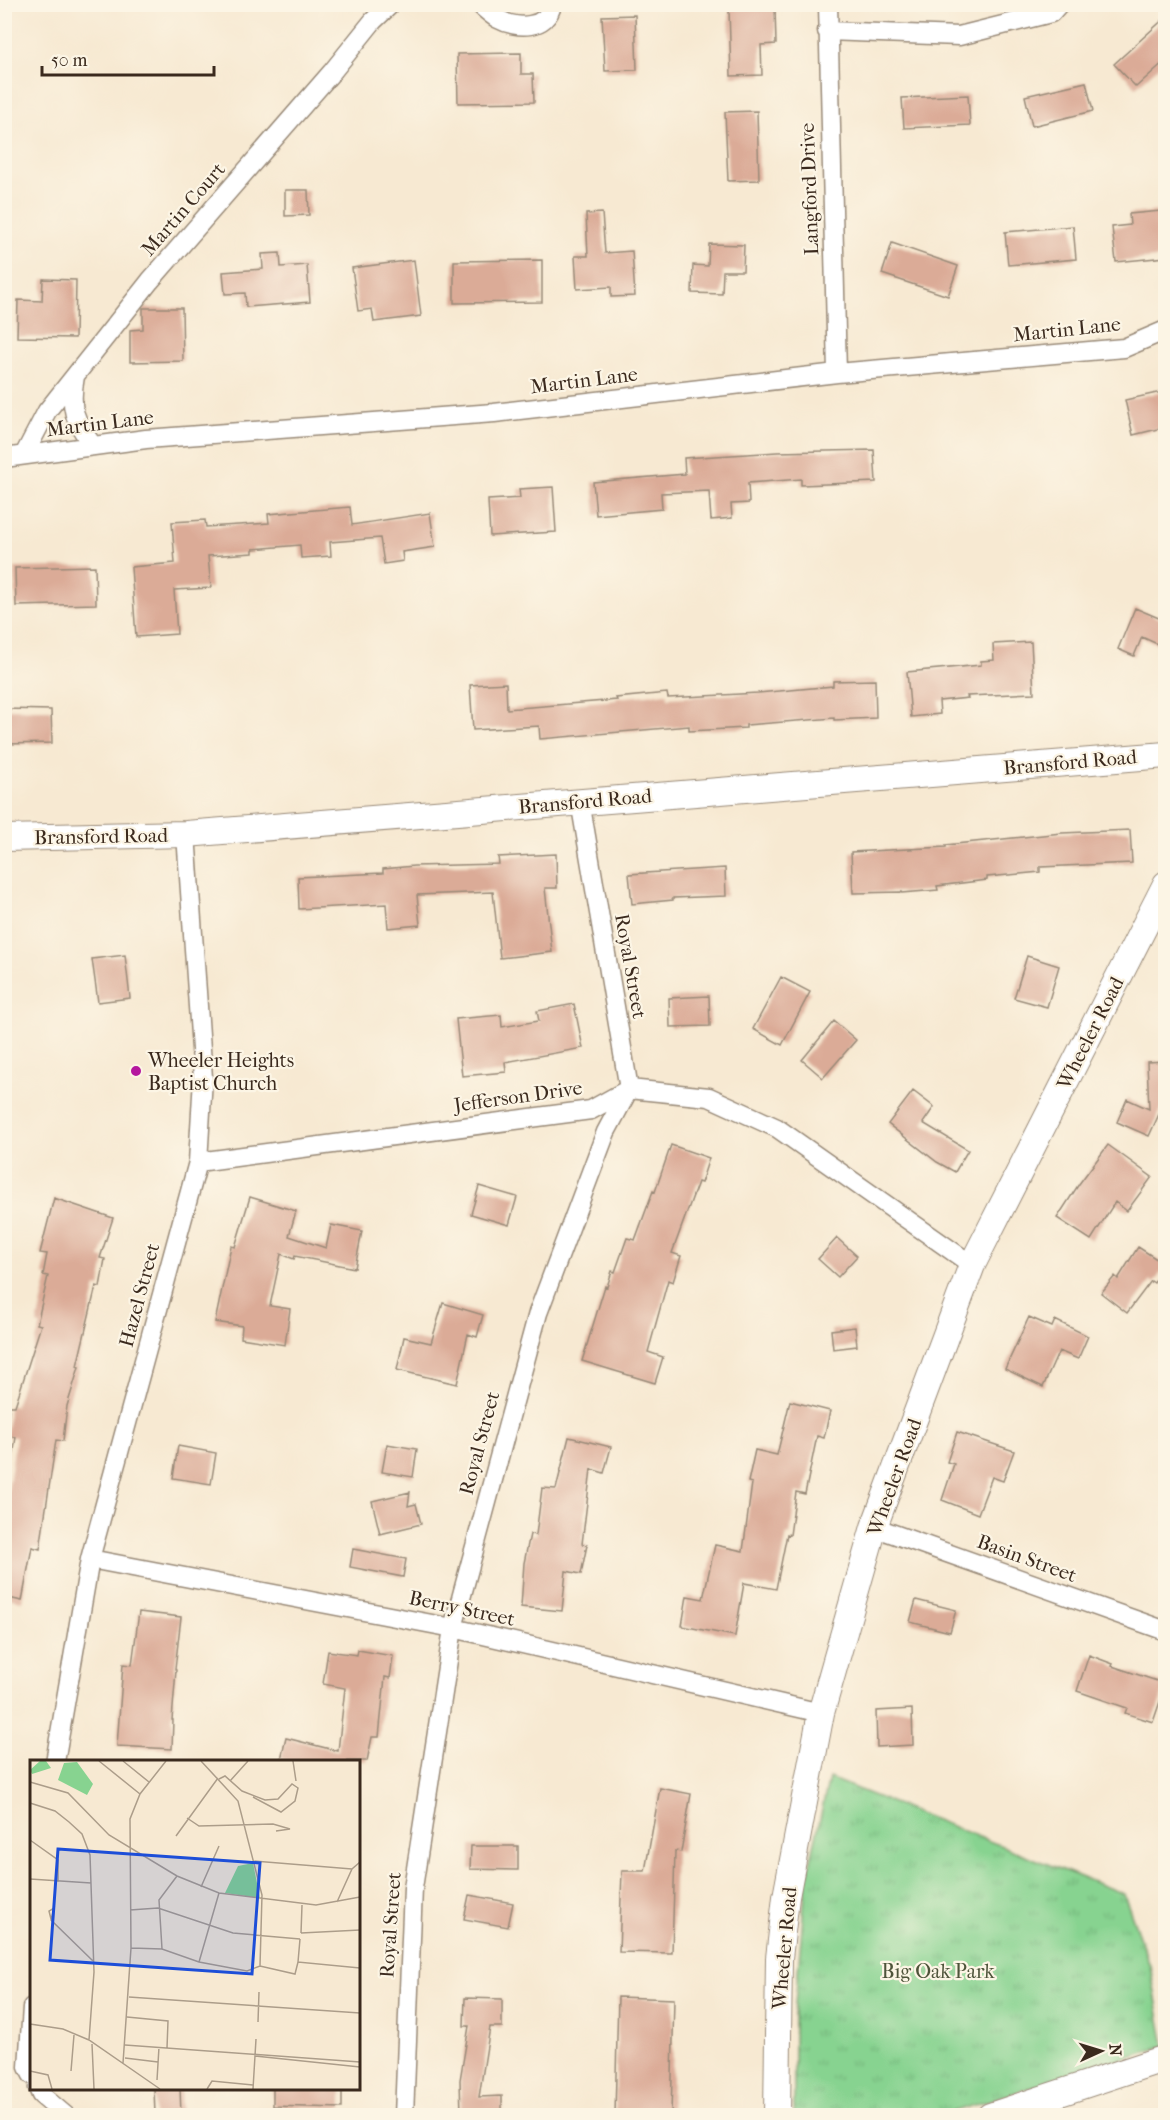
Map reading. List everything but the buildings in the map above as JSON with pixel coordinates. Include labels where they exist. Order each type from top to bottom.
[{"type":"street","name":"Martin Court","points":[[24,455],[47,411],[150,281],[373,21],[391,4]]},
{"type":"street","points":[[479,4],[499,20],[524,27],[539,23],[551,10],[552,4]]},
{"type":"street","name":"Langford Drive","points":[[828,4],[837,373]]},
{"type":"street","points":[[827,31],[959,36],[1051,13],[1059,4]]},
{"type":"street","name":"Martin Lane","points":[[4,458],[146,439],[494,413],[837,373],[1124,348],[1166,330]]},
{"type":"street","points":[[75,375],[72,407],[78,425],[93,446]]},
{"type":"street","name":"Bransford Road","points":[[4,838],[186,834],[1166,755]]},
{"type":"street","name":"Royal Street","points":[[404,2115],[413,1888],[453,1628],[538,1313],[606,1132],[629,1089],[580,801]]},
{"type":"street","name":"Hazel Street","points":[[55,1760],[90,1559],[198,1162],[203,1078],[186,834]]},
{"type":"street","name":"Wheeler Road","points":[[777,2115],[779,1958],[786,1897],[821,1713],[874,1527],[972,1265],[1166,884]]},
{"type":"street","points":[[629,1089],[709,1097],[777,1128],[972,1265]]},
{"type":"street","name":"Jefferson Drive","points":[[198,1162],[591,1110],[629,1089]]},
{"type":"street","name":"Basin Street","points":[[874,1527],[1166,1631]]},
{"type":"street","name":"Berry Street","points":[[90,1559],[453,1628],[821,1713]]},
{"type":"street","points":[[30,2037],[28,2067],[30,2071]]},
{"type":"street","points":[[990,2115],[1166,2058]]},
{"type":"street","points":[[39,2090],[41,2095],[66,2115]]},
{"type":"green space","name":"Big Oak Park","points":[[829,1778],[1124,1894],[1150,1966],[1165,2046],[942,2115],[794,2116],[794,2016],[806,1882]]},
{"type":"place","name":"Wheeler Heights Baptist Church","points":[[136,1071]]}]
